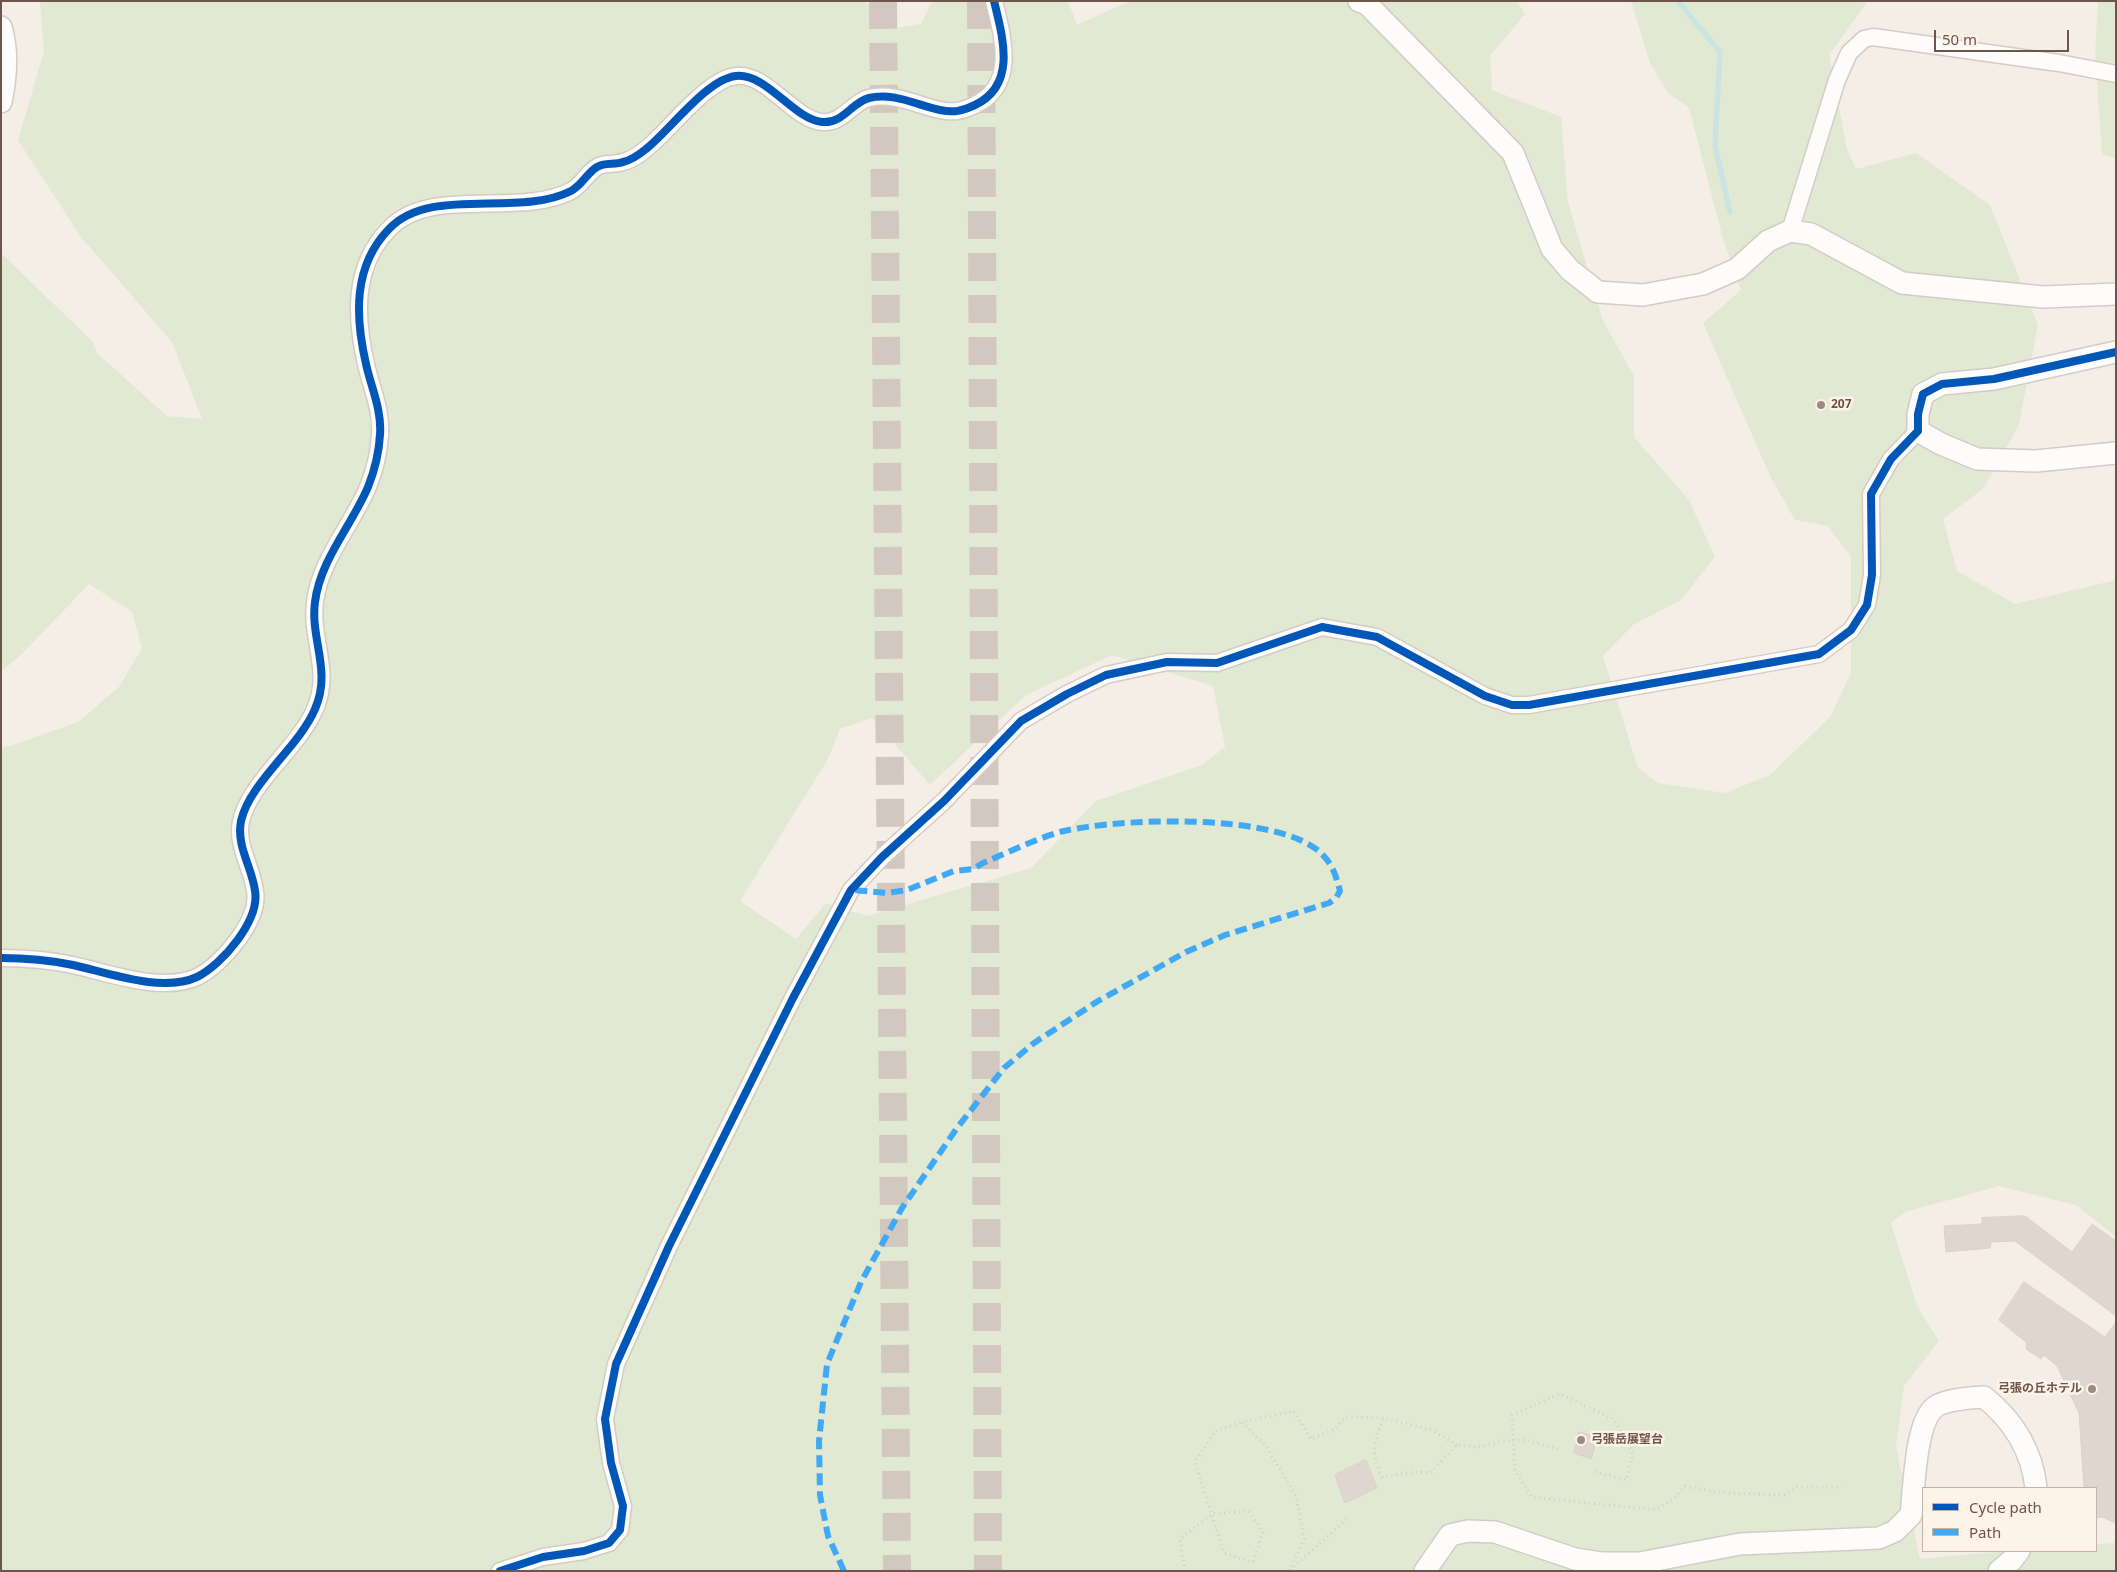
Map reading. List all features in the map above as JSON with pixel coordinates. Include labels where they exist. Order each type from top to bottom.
[{"type":"street","points":[[1,958],[27,958],[74,965],[116,976],[168,983],[197,976],[223,957],[241,936],[250,920],[257,896],[240,838],[242,818],[253,796],[308,724],[318,703],[323,668],[315,623],[315,600],[325,567],[369,485],[380,434],[378,404],[366,364],[357,313],[363,267],[376,242],[396,221],[422,210],[456,204],[520,204],[554,198],[575,189],[599,165],[627,162],[648,148],[679,116],[723,78],[743,75],[776,92],[804,114],[822,122],[841,118],[867,98],[899,98],[941,110],[959,112],[988,99],[1002,79],[1004,44],[994,1]]},
{"type":"street","points":[[1359,1],[1367,4],[1514,153],[1552,249],[1570,270],[1598,292],[1644,295],[1703,284],[1737,269],[1768,241],[1790,231],[1812,234],[1902,283],[2043,297],[2116,294]]},
{"type":"street","points":[[1,26],[4,37],[5,82],[1,102]]},
{"type":"street","points":[[1790,231],[1837,80],[1849,53],[1864,39],[1873,37],[2059,63],[2116,74]]},
{"type":"street","points":[[500,1571],[543,1557],[584,1551],[610,1543],[620,1530],[623,1506],[611,1463],[605,1420],[616,1364],[673,1238],[793,998],[851,890],[882,857],[944,802],[1021,721],[1067,694],[1106,676],[1167,662],[1217,663],[1322,628],[1377,636],[1485,696],[1512,705],[1529,705],[1819,654],[1851,630],[1867,605],[1872,575],[1871,494],[1891,459],[1918,432],[1918,414],[1923,394],[1942,384],[1994,379],[2116,352]]},
{"type":"street","points":[[1918,432],[1977,459],[2036,461],[2116,452]]},
{"type":"street","points":[[1425,1571],[1450,1535],[1468,1531],[1495,1532],[1575,1559],[1601,1563],[1640,1563],[1740,1544],[1879,1538],[1895,1531],[1912,1516],[1918,1445],[1923,1425],[1935,1407],[1963,1398],[1984,1397],[2002,1412],[2026,1444],[2034,1471],[2036,1487]]},
{"type":"street","points":[[1998,1571],[2012,1560],[2018,1552]]},
{"type":"path","points":[[1595,1472],[1626,1480],[1633,1454],[1614,1419],[1559,1394],[1512,1415],[1515,1471],[1532,1497],[1656,1510],[1674,1498],[1685,1486],[1722,1493],[1784,1494],[1797,1486],[1842,1487]]},
{"type":"path","points":[[1185,1571],[1180,1539],[1212,1514],[1248,1511],[1263,1532],[1253,1562],[1224,1554],[1212,1514],[1195,1462],[1215,1431],[1242,1422],[1294,1411],[1311,1439],[1334,1430],[1346,1417],[1384,1418],[1432,1430],[1457,1445],[1477,1447],[1514,1440],[1526,1440],[1558,1449]]},
{"type":"path","points":[[1384,1418],[1374,1443],[1374,1459],[1382,1477],[1413,1472],[1430,1473],[1457,1445]]},
{"type":"path","points":[[1242,1422],[1266,1446],[1296,1496],[1304,1539],[1289,1571]]},
{"type":"path","points":[[1289,1571],[1348,1518]]},
{"type":"green space","points":[[40,1],[864,1],[897,28],[921,24],[932,1],[1068,1],[1077,25],[1130,1],[1517,1],[1525,14],[1490,56],[1492,90],[1561,117],[1568,202],[1603,321],[1634,376],[1634,437],[1689,500],[1715,557],[1681,600],[1633,625],[1603,656],[1638,768],[1658,783],[1725,793],[1770,775],[1830,717],[1851,673],[1851,557],[1828,526],[1795,520],[1771,478],[1703,323],[1741,290],[1723,239],[1689,108],[1667,92],[1650,63],[1631,1],[1868,1],[1829,55],[1847,149],[1856,169],[1916,153],[1990,205],[2038,325],[2019,425],[1983,489],[1943,519],[1957,571],[2015,604],[2116,580],[2116,1237],[2076,1205],[1999,1186],[1905,1212],[1891,1223],[1917,1306],[1939,1341],[1904,1386],[1896,1446],[1920,1559],[1994,1552],[2097,1552],[2097,1544],[2116,1543],[2116,1571],[1,1571],[1,747],[10,746],[78,722],[119,687],[142,648],[132,612],[89,584],[24,652],[1,672],[1,253],[92,341],[97,353],[167,416],[202,419],[172,342],[81,237],[18,140],[44,51]],"holes":[[[1112,655],[1213,686],[1225,747],[1202,765],[1096,801],[1031,868],[867,916],[826,903],[796,939],[740,901],[828,759],[840,729],[872,718],[930,785],[1026,695]]]},
{"type":"green space","points":[[2098,1],[2116,1],[2116,158],[2102,155],[2095,54]]},
{"type":"building","points":[[2025,1216],[2072,1252],[2092,1224],[2116,1241],[2116,1316],[2015,1241],[1991,1242],[1990,1248],[1946,1252],[1944,1226],[1982,1224],[1982,1218]]},
{"type":"building","points":[[2024,1282],[2105,1337],[2116,1322],[2116,1523],[2102,1517],[2097,1518],[2097,1487],[2084,1487],[2079,1413],[2057,1366],[2044,1355],[2041,1359],[2026,1349],[2027,1343],[1999,1320]]},
{"type":"building","points":[[1579,1432],[1598,1437],[1591,1459],[1574,1453]]},
{"type":"building","points":[[1366,1460],[1377,1488],[1345,1503],[1335,1475]]},
{"type":"waterway","points":[[1678,1],[1720,52],[1715,146],[1730,212]]},
{"type":"tunnel","points":[[883,1],[897,1571]]},
{"type":"tunnel","points":[[981,1],[988,1571]]},
{"type":"marked path","points":[[844,1571],[828,1536],[820,1495],[819,1441],[827,1364],[861,1282],[902,1208],[957,1128],[1004,1068],[1034,1043],[1098,1001],[1186,952],[1225,935],[1329,903],[1336,898],[1340,891],[1334,871],[1326,858],[1301,840],[1272,831],[1237,825],[1159,821],[1122,823],[1064,831],[1044,837],[973,869],[954,871],[907,890],[887,893],[851,890]]},
{"type":"cycle path","points":[[1,958],[55,962],[135,980],[168,983],[183,981],[197,977],[217,963],[237,940],[252,915],[255,891],[242,848],[241,821],[254,792],[298,737],[315,709],[320,695],[321,681],[314,616],[318,587],[330,557],[368,487],[377,455],[380,435],[379,417],[362,346],[359,310],[363,275],[377,243],[389,229],[406,216],[427,208],[451,205],[526,202],[550,199],[571,191],[600,165],[620,163],[641,153],[656,141],[701,95],[725,79],[736,76],[747,77],[758,82],[769,88],[801,113],[811,119],[822,122],[836,120],[863,100],[878,97],[896,98],[945,111],[966,109],[988,96],[997,86],[1002,73],[1003,45],[994,1]]},
{"type":"cycle path","points":[[500,1571],[543,1557],[584,1551],[609,1543],[620,1530],[623,1506],[611,1463],[605,1419],[616,1364],[669,1246],[793,998],[851,890],[882,857],[944,801],[1021,721],[1067,694],[1106,675],[1167,662],[1217,663],[1322,627],[1377,637],[1485,696],[1512,705],[1529,705],[1819,654],[1851,630],[1867,605],[1872,575],[1871,494],[1891,459],[1918,431],[1918,414],[1923,394],[1942,384],[1994,379],[2116,352]]},
{"type":"place","name":"207","points":[[1821,405]]},
{"type":"place","name":"弓張の丘ホテル","points":[[2092,1389]]},
{"type":"place","name":"弓張岳展望台","points":[[1581,1440]]}]
